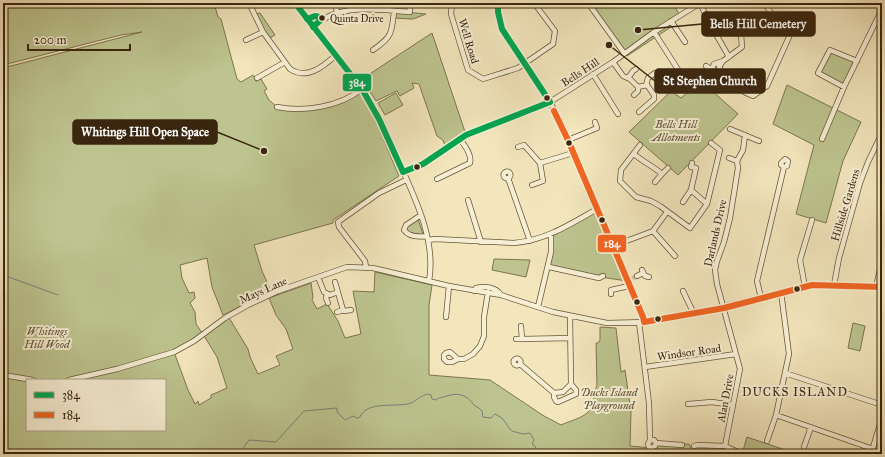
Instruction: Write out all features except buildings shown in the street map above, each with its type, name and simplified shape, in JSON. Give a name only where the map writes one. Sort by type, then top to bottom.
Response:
[{"type":"street","points":[[249,3],[263,32],[285,62],[296,72],[301,74],[309,73],[336,55]]},
{"type":"street","points":[[295,3],[362,89],[380,119],[421,215],[428,238],[431,270],[429,281]]},
{"type":"street","points":[[335,3],[337,12]]},
{"type":"street","points":[[313,27],[323,18],[337,12],[352,10],[410,12],[410,3]]},
{"type":"street","points":[[452,4],[456,5],[461,3]]},
{"type":"street","points":[[498,3],[498,12],[502,29],[550,102],[568,140],[613,246],[642,322],[649,403],[650,440],[654,440],[656,443],[682,445]]},
{"type":"street","name":"Well Road","points":[[452,4],[451,14],[470,72],[485,79],[514,70],[553,44],[555,31],[534,3]]},
{"type":"street","points":[[587,3],[591,6],[624,53]]},
{"type":"street","points":[[700,3],[729,57]]},
{"type":"street","name":"Bells Hill","points":[[403,172],[423,164],[460,139],[472,133],[550,102],[613,62],[654,32],[700,3]]},
{"type":"street","points":[[765,3],[775,20],[791,33]]},
{"type":"street","points":[[822,139],[844,87],[882,9]]},
{"type":"street","points":[[373,50],[385,42],[388,38],[392,27],[394,11]]},
{"type":"street","points":[[307,19],[317,16],[323,18]]},
{"type":"street","points":[[706,66],[724,76],[740,91],[753,96],[767,86],[798,17]]},
{"type":"street","points":[[671,21],[686,42]]},
{"type":"street","points":[[246,40],[263,32]]},
{"type":"street","points":[[654,32],[684,79]]},
{"type":"street","points":[[712,68],[714,64],[723,61],[742,47],[741,34]]},
{"type":"street","points":[[844,87],[818,73],[830,50],[857,61]]},
{"type":"street","points":[[723,61],[719,67],[724,76]]},
{"type":"street","points":[[257,78],[285,62]]},
{"type":"street","points":[[613,62],[623,76],[628,78],[638,87]]},
{"type":"street","points":[[628,78],[636,69]]},
{"type":"street","points":[[646,84],[648,78],[655,73]]},
{"type":"street","points":[[593,74],[618,114]]},
{"type":"street","points":[[638,87],[646,84]]},
{"type":"street","points":[[639,112],[654,97],[650,87],[646,84]]},
{"type":"street","points":[[634,95],[638,91],[638,87]]},
{"type":"street","points":[[277,107],[301,109],[336,103],[349,98],[362,89]]},
{"type":"street","points":[[568,140],[597,128],[595,122]]},
{"type":"street","points":[[730,129],[759,141]]},
{"type":"street","name":"Hillside Gardens","points":[[834,285],[839,258],[860,183],[882,133]]},
{"type":"street","name":"Darlands Drive","points":[[724,308],[717,284],[715,270],[730,218],[738,168],[737,161],[743,150],[745,135]]},
{"type":"street","points":[[437,179],[470,163],[471,160],[466,148],[460,139]]},
{"type":"street","points":[[640,145],[621,170],[620,181],[636,197],[651,201],[690,228],[707,204],[720,150],[711,143]]},
{"type":"street","points":[[518,146],[526,146],[540,163],[542,181],[532,185]]},
{"type":"street","points":[[540,163],[573,153]]},
{"type":"street","points":[[634,154],[644,163],[653,166],[662,174]]},
{"type":"street","points":[[729,158],[737,161]]},
{"type":"street","points":[[683,202],[691,190],[696,168],[691,166],[692,163]]},
{"type":"street","points":[[761,298],[757,280],[784,167]]},
{"type":"street","points":[[655,182],[668,168]]},
{"type":"street","points":[[508,178],[530,241]]},
{"type":"street","points":[[366,267],[365,262],[339,227],[338,222],[379,193],[406,180]]},
{"type":"street","points":[[691,190],[707,204]]},
{"type":"street","points":[[468,200],[481,242]]},
{"type":"street","points":[[421,215],[406,225],[404,230],[408,234],[435,239],[514,243],[530,241],[551,234],[596,209]]},
{"type":"street","points":[[613,246],[653,231],[667,212]]},
{"type":"street","points":[[805,286],[800,263],[812,220]]},
{"type":"street","points":[[653,231],[675,256]]},
{"type":"street","points":[[538,307],[549,267],[551,234]]},
{"type":"street","points":[[876,287],[882,261]]},
{"type":"street","name":"Mays Lane","points":[[73,379],[117,369],[174,352],[194,341],[225,318],[248,305],[273,293],[344,268],[366,267],[449,286],[488,292],[570,316],[607,323],[642,322],[694,314],[724,308],[805,286],[834,285],[882,287]]},
{"type":"street","points":[[549,267],[599,278],[603,276]]},
{"type":"street","points":[[638,276],[643,272],[645,276],[649,277]]},
{"type":"street","points":[[318,277],[322,288],[327,294],[326,298],[328,303]]},
{"type":"street","points":[[627,281],[632,278]]},
{"type":"street","points":[[335,282],[343,310]]},
{"type":"street","points":[[446,317],[449,286]]},
{"type":"street","points":[[611,294],[611,290],[629,286]]},
{"type":"street","name":"Mays Lane","points":[[474,291],[476,288],[485,287],[499,291],[501,295]]},
{"type":"street","points":[[684,291],[694,314]]},
{"type":"street","points":[[327,294],[338,292]]},
{"type":"street","points":[[458,359],[469,357],[482,344],[484,336],[484,316],[488,292]]},
{"type":"street","points":[[767,441],[776,415],[789,354],[781,292]]},
{"type":"street","name":"Alan Drive","points":[[724,308],[740,368],[725,446]]},
{"type":"street","points":[[337,312],[351,310]]},
{"type":"street","points":[[520,364],[554,393],[554,397],[558,402],[576,394],[574,387],[571,384],[570,316]]},
{"type":"street","points":[[522,326],[522,339]]},
{"type":"street","points":[[516,339],[570,338]]},
{"type":"street","name":"Windsor Road","points":[[646,367],[736,354]]},
{"type":"street","points":[[785,373],[882,405]]},
{"type":"street","points":[[3,375],[27,379]]},
{"type":"street","points":[[554,393],[563,392],[571,384]]},
{"type":"street","points":[[688,404],[712,402],[732,405]]},
{"type":"street","points":[[776,415],[872,449]]},
{"type":"street","points":[[871,454],[882,418]]},
{"type":"street","points":[[804,447],[810,427]]},
{"type":"street","points":[[694,446],[725,446],[740,453]]},
{"type":"green space","points":[[3,3],[214,3],[218,17],[221,19],[237,79],[241,82],[253,75],[256,81],[261,79],[267,89],[264,91],[269,100],[277,107],[291,109],[336,103],[360,90],[378,126],[399,176],[333,220],[333,223],[254,245],[262,271],[271,291],[223,315],[212,287],[207,258],[180,265],[182,278],[189,293],[194,292],[195,298],[190,303],[195,312],[196,324],[202,333],[228,316],[248,349],[258,374],[280,365],[276,356],[293,349],[286,329],[276,315],[269,298],[311,283],[312,300],[317,309],[327,304],[338,321],[345,338],[361,334],[353,291],[374,292],[375,272],[432,285],[429,305],[429,375],[490,380],[544,416],[561,425],[580,418],[591,409],[597,386],[596,343],[600,340],[600,327],[616,328],[621,372],[625,370],[631,412],[630,446],[652,448],[658,445],[689,444],[692,450],[697,449],[698,446],[725,447],[737,454],[3,454],[3,68],[142,32],[121,35],[3,65]],"holes":[[[203,334],[217,357],[227,388],[211,395],[211,398],[199,405],[198,401],[195,404],[188,390],[174,352]]]},
{"type":"green space","points":[[590,3],[676,3],[674,5],[679,14],[671,27],[627,56]]},
{"type":"green space","points":[[394,11],[426,14],[413,19],[393,18]]},
{"type":"green space","points":[[260,13],[275,35],[268,39],[254,14]]},
{"type":"green space","points":[[432,33],[465,132],[445,146],[443,140],[437,136],[419,84],[412,83],[414,88],[400,96],[397,91],[376,101],[362,79]]},
{"type":"green space","points":[[830,52],[854,61],[843,85],[820,74]]},
{"type":"green space","name":"Bells Hill Allotments","points":[[701,81],[738,114],[678,175],[629,132],[671,91],[681,98]]},
{"type":"green space","points":[[787,85],[861,122],[843,161],[826,223],[796,214],[814,145],[773,124]]},
{"type":"green space","points":[[396,93],[403,105],[385,115],[378,103]]},
{"type":"green space","points":[[597,209],[627,281],[568,272],[549,267],[551,234]]},
{"type":"green space","points":[[418,219],[423,234],[422,235],[406,231],[406,227]]},
{"type":"green space","points":[[494,259],[530,260],[526,277],[492,270]]},
{"type":"green space","points":[[853,323],[865,326],[860,351],[848,348]]},
{"type":"green space","points":[[747,437],[797,454],[742,454]]},
{"type":"waterway","points":[[3,275],[58,295]]},
{"type":"waterway","points":[[239,454],[249,440],[276,442],[304,411],[337,408],[337,412],[345,420],[353,416],[357,418],[360,417],[369,408],[411,403],[428,394],[431,395],[432,399],[436,400],[455,394],[462,395],[481,410],[483,417],[491,418],[495,414],[502,418],[512,431],[523,434],[530,433],[534,440],[532,444],[535,446],[538,454]]},
{"type":"tunnel","points":[[632,278],[637,276]]},
{"type":"transit line","name":"384","points":[[295,3],[362,89],[379,119],[403,172]]},
{"type":"transit line","name":"384","points":[[498,3],[498,12],[502,29],[550,102]]},
{"type":"transit line","name":"384","points":[[307,19],[315,16],[323,18],[313,27]]},
{"type":"transit line","name":"384","points":[[403,172],[423,164],[466,135],[550,102]]},
{"type":"transit line","name":"184","points":[[554,111],[568,140],[644,322]]},
{"type":"transit line","name":"184","points":[[644,322],[724,308],[812,285],[882,287]]},
{"type":"place","name":"Quinta Drive","points":[[322,18]]},
{"type":"place","name":"Bells Hill Cemetery","points":[[638,30]]},
{"type":"place","name":"St Stephen Church","points":[[609,45]]},
{"type":"place","name":"Whitings Hill Open Space","points":[[264,151]]},
{"type":"district","name":"DUCKS ISLAND","points":[[795,392]]},
{"type":"park label","name":"Whitings Hill Wood","points":[[47,337]]},
{"type":"park label","name":"Ducks Island Playground","points":[[609,398]]}]
